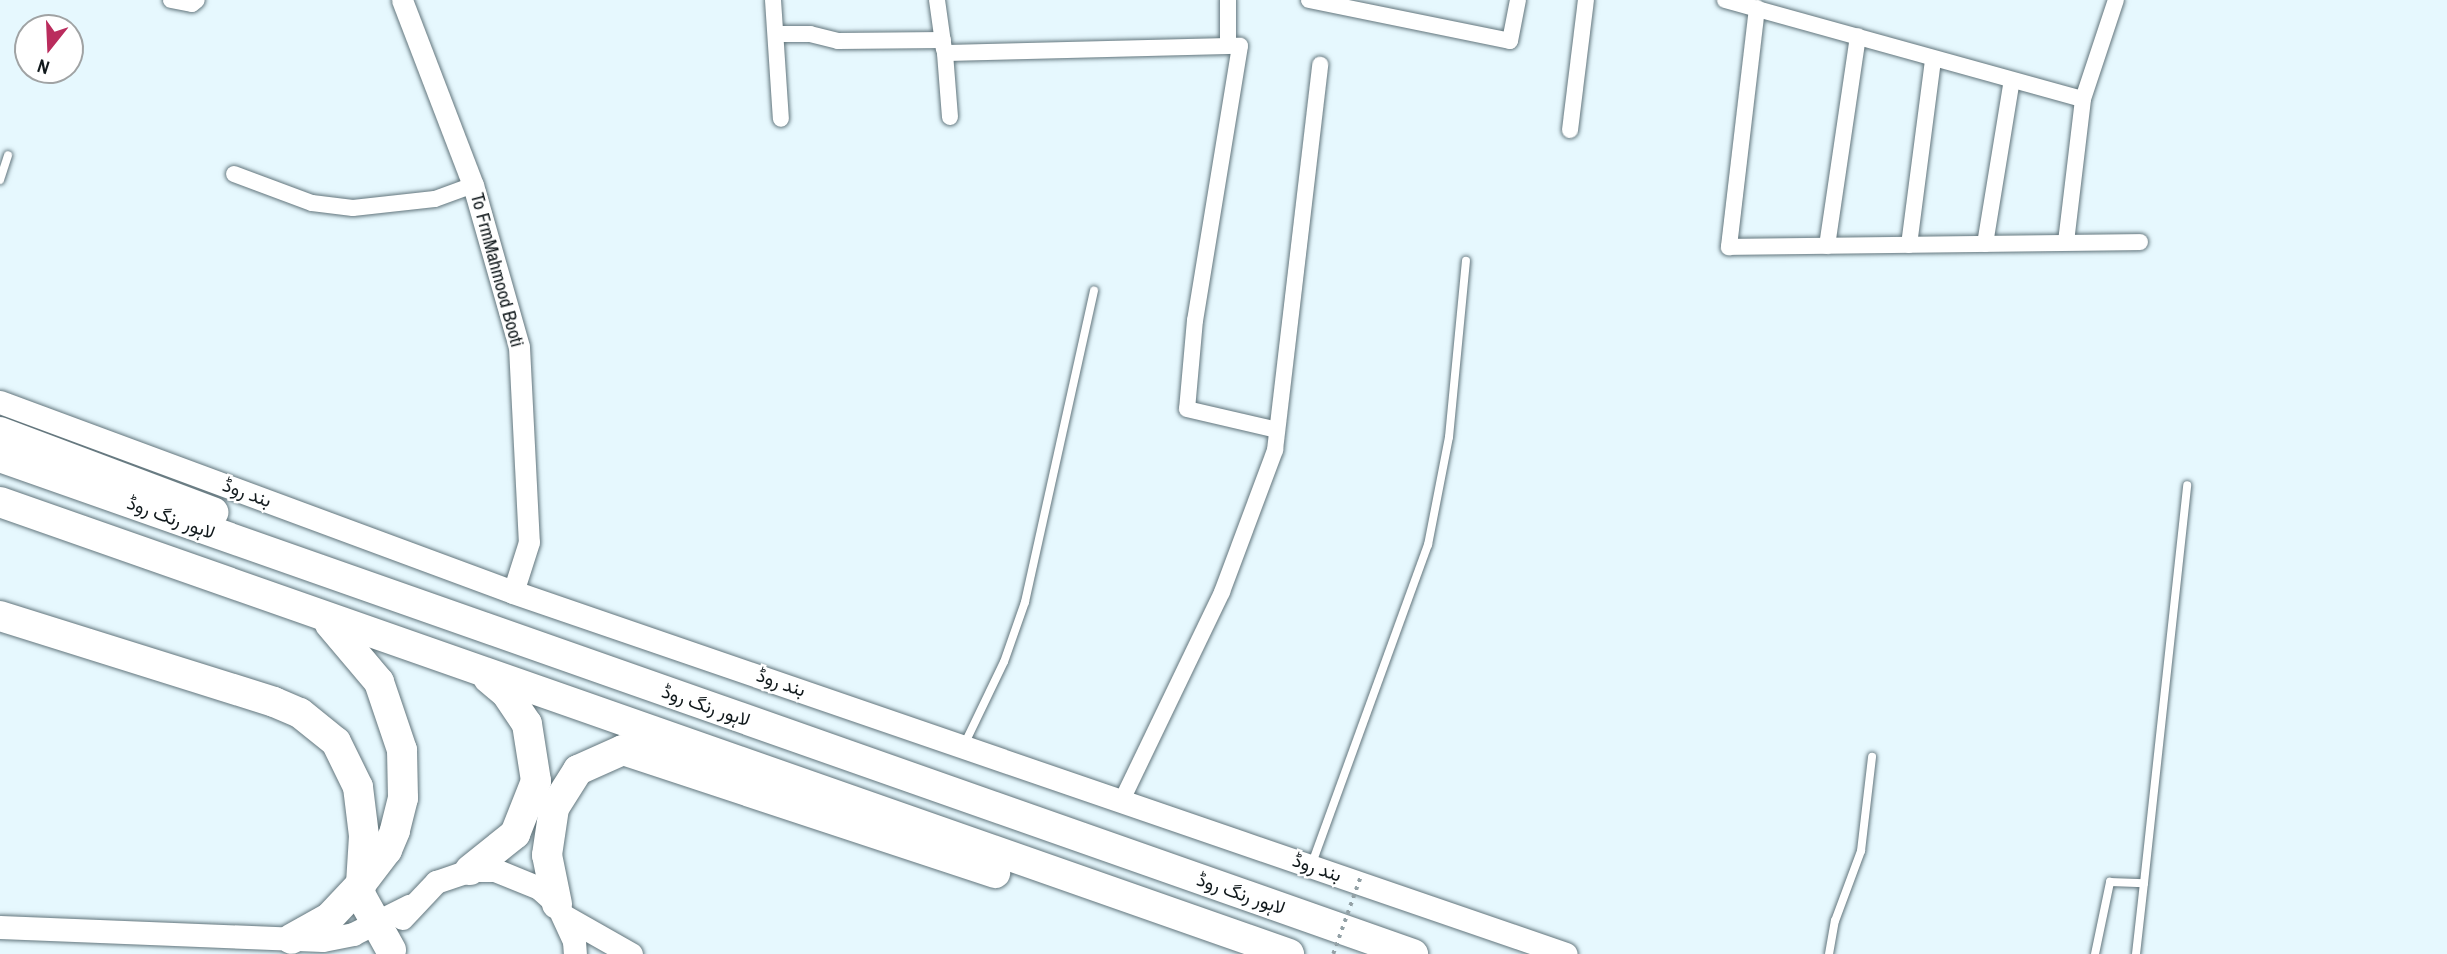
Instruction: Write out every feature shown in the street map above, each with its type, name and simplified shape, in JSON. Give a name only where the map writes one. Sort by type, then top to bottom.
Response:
[{"type":"highway","points":[[0,432],[231,519],[327,573]]},
{"type":"highway","name":"لاہور رنگ روڈ","points":[[0,457],[1413,954]]},
{"type":"highway","points":[[0,502],[324,619],[1289,954]]},
{"type":"highway","points":[[0,616],[274,702],[322,728],[347,759],[358,787],[364,836],[360,900],[391,952]]},
{"type":"highway","points":[[291,939],[329,918],[361,884],[387,850],[403,798],[402,750],[379,682],[324,619]]},
{"type":"highway","points":[[471,870],[515,834],[536,781],[527,724],[506,693],[475,670]]},
{"type":"highway","points":[[561,910],[547,855],[554,808],[578,770],[624,750],[1064,896],[1203,924]]},
{"type":"main road","name":"بند روڈ","points":[[0,402],[513,592],[1566,954]]},
{"type":"main road","points":[[0,927],[291,939],[338,938],[375,924],[409,906],[436,882],[471,870],[518,876],[561,910],[631,954]]},
{"type":"main road","points":[[391,952],[409,906]]},
{"type":"main road","points":[[561,910],[575,954]]},
{"type":"street","points":[[171,0],[192,4],[197,0]]},
{"type":"street","name":"To FrmMahmood Booti","points":[[401,0],[473,185],[519,347],[529,542],[513,592]]},
{"type":"street","points":[[773,0],[781,119]]},
{"type":"street","points":[[937,0],[950,117]]},
{"type":"street","points":[[1228,0],[1228,45]]},
{"type":"street","points":[[1309,0],[1359,5],[1510,41],[1518,0]]},
{"type":"street","points":[[1570,130],[1586,0]]},
{"type":"street","points":[[1725,0],[2082,99]]},
{"type":"street","points":[[2066,242],[2082,99],[2116,0]]},
{"type":"street","points":[[1757,8],[1729,247],[2140,242]]},
{"type":"street","points":[[776,34],[810,34],[838,41],[944,46],[1240,46],[1195,320],[1187,409],[1277,430]]},
{"type":"street","points":[[1827,246],[1858,36]]},
{"type":"street","points":[[1909,245],[1933,59]]},
{"type":"street","points":[[1122,800],[1222,592],[1262,490],[1277,430],[1320,65]]},
{"type":"street","points":[[1985,244],[2012,80]]},
{"type":"street","points":[[234,174],[272,191],[353,208],[407,204],[473,185]]},
{"type":"lane","points":[[0,180],[8,155]]},
{"type":"lane","points":[[1311,866],[1428,545],[1449,437],[1466,261]]},
{"type":"lane","points":[[964,745],[1004,662],[1025,602],[1094,291]]},
{"type":"lane","points":[[2136,954],[2187,485]]},
{"type":"lane","points":[[1829,954],[1835,921],[1861,851],[1872,757]]},
{"type":"lane","points":[[2095,954],[2110,882],[2144,883]]},
{"type":"path","points":[[1333,954],[1360,877]]}]
